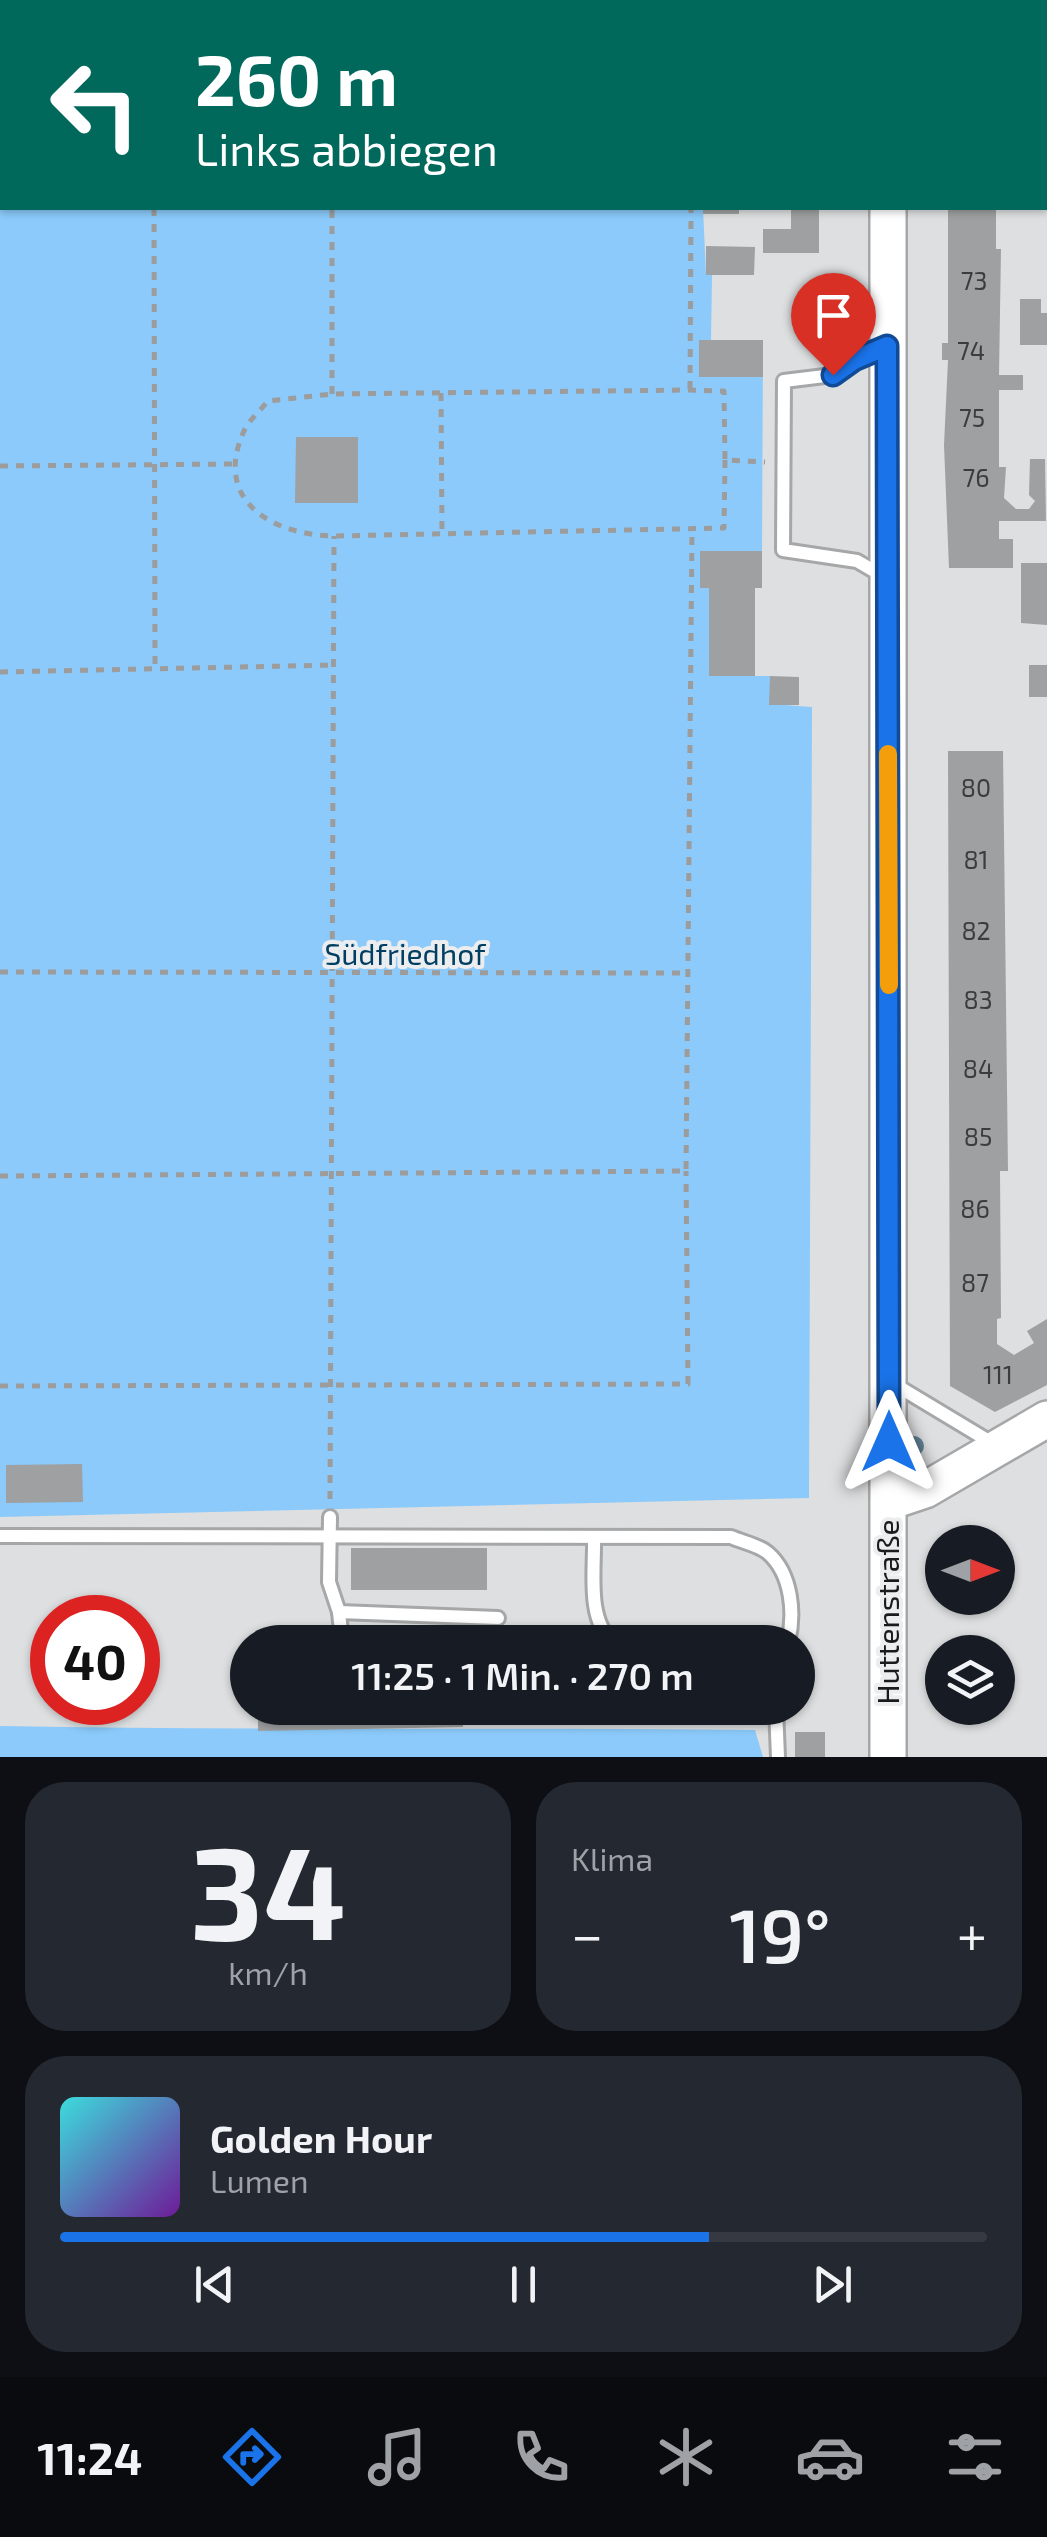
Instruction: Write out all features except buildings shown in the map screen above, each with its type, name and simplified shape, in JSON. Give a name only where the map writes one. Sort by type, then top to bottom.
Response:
[{"type":"street","name":"Huttenstraße","points":[[888,210],[888,1757]]},
{"type":"street","points":[[889,1502],[925,1490],[1047,1419]]},
{"type":"lane","points":[[887,346],[854,360],[833,375],[784,381],[783,550],[857,561],[888,579]]},
{"type":"lane","points":[[889,1380],[999,1447]]},
{"type":"lane","points":[[330,1517],[329,1582],[340,1625]]},
{"type":"lane","points":[[0,1536],[731,1538],[767,1552],[786,1580],[789,1625]]},
{"type":"lane","points":[[594,1537],[595,1607],[601,1625]]},
{"type":"lane","points":[[339,1612],[498,1618]]},
{"type":"lane","points":[[777,1725],[778,1757]]},
{"type":"path","points":[[154,210],[154,668]]},
{"type":"path","points":[[332,210],[332,394]]},
{"type":"path","points":[[690,390],[691,210]]},
{"type":"path","points":[[724,391],[724,528],[310,536],[278,527],[242,499],[235,464],[245,430],[268,400],[332,394],[441,393],[724,391]]},
{"type":"path","points":[[441,393],[442,532]]},
{"type":"path","points":[[725,460],[783,462]]},
{"type":"path","points":[[0,466],[235,464]]},
{"type":"path","points":[[0,1386],[688,1384],[692,528]]},
{"type":"path","points":[[330,1517],[334,536]]},
{"type":"path","points":[[0,672],[334,665]]},
{"type":"path","points":[[0,972],[688,973]]},
{"type":"path","points":[[0,1176],[686,1171]]},
{"type":"green space","name":"Südfriedhof","points":[[0,210],[703,210],[706,274],[712,275],[711,340],[763,340],[762,551],[700,552],[700,588],[709,588],[709,676],[770,676],[770,704],[812,707],[809,1498],[0,1517]]},
{"type":"green space","points":[[0,1726],[755,1730],[763,1757],[0,1757]]},
{"type":"slow traffic","points":[[888,754],[889,985]]},
{"type":"route","points":[[833,375],[854,360],[887,346],[889,1442]]}]
